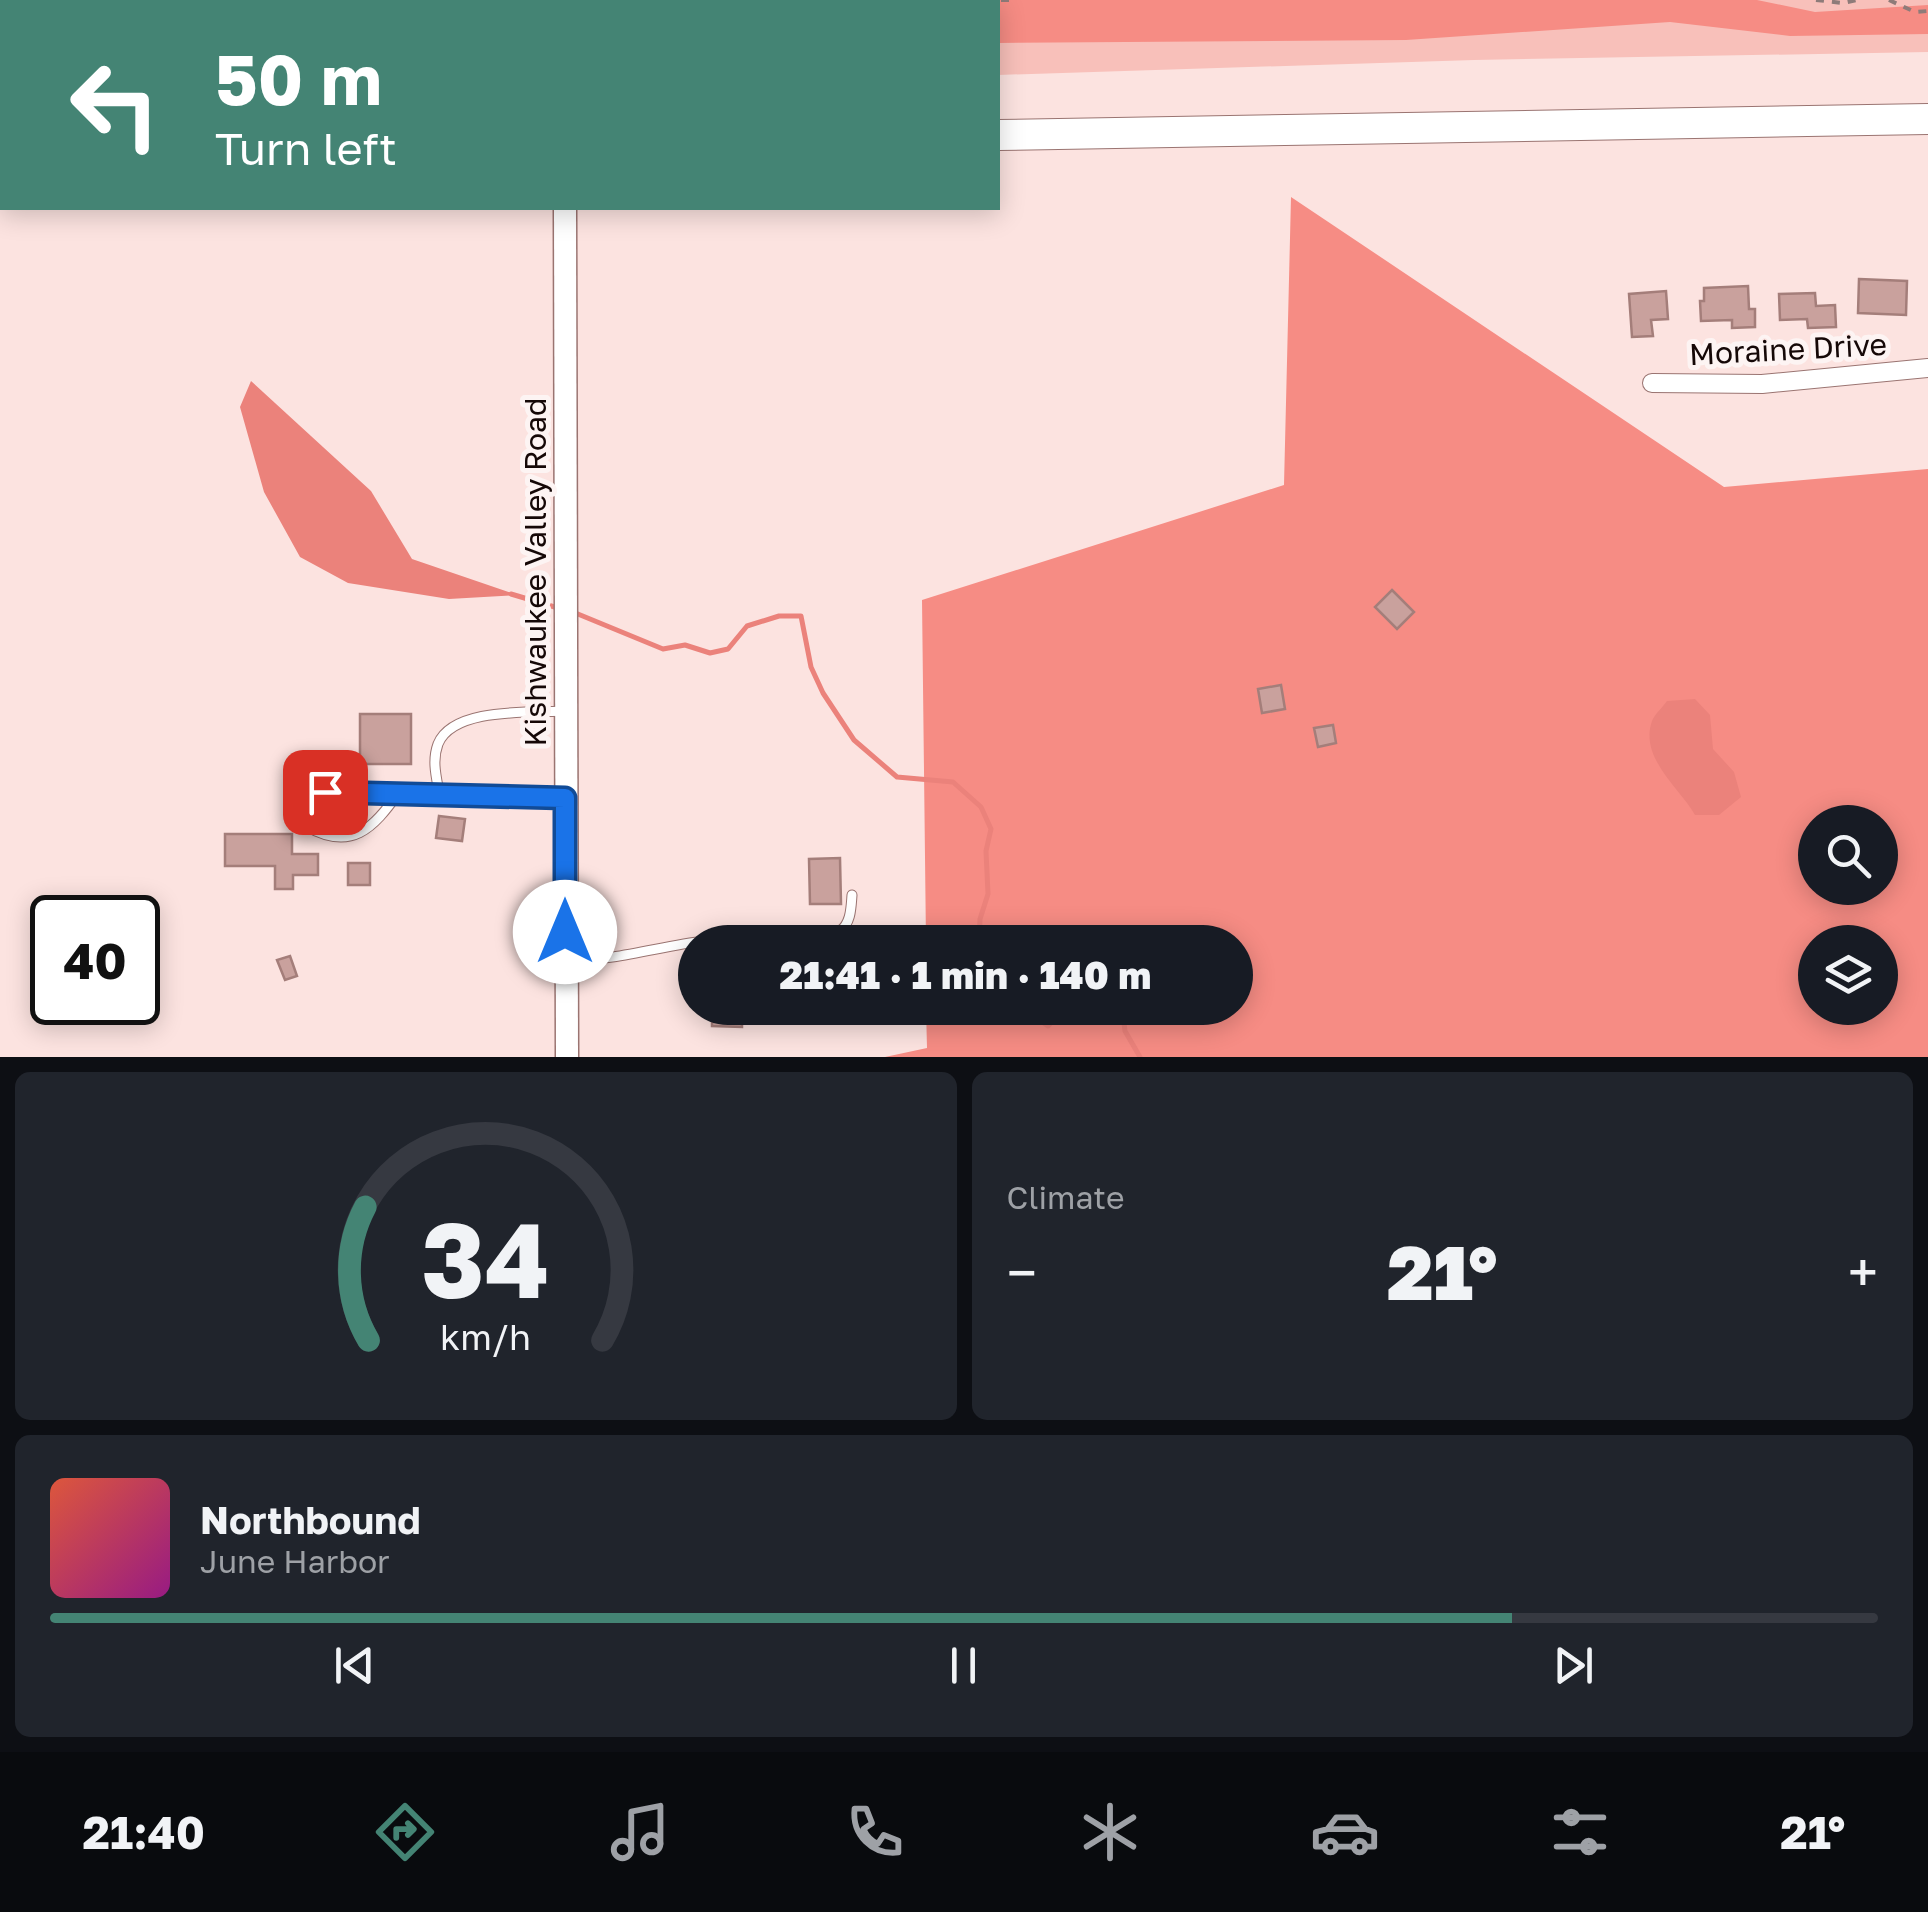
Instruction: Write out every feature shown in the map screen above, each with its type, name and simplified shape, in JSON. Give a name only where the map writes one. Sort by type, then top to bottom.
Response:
[{"type":"main road","points":[[1000,135],[1928,119]]},
{"type":"street","name":"Kishwaukee Valley Road","points":[[564,210],[567,1057]]},
{"type":"street","name":"Moraine Drive","points":[[1652,383],[1762,384],[1928,368]]},
{"type":"lane","points":[[439,792],[434,758],[440,740],[462,720],[565,711]]},
{"type":"lane","points":[[399,792],[380,819],[361,834],[322,836],[306,826],[302,810],[307,800],[325,792],[399,792],[439,792],[565,798]]},
{"type":"lane","points":[[566,960],[617,958],[729,938],[796,941],[828,937],[843,930],[851,915],[852,896]]},
{"type":"path","points":[[1001,0],[1016,0]]},
{"type":"path","points":[[1816,0],[1857,0]]},
{"type":"path","points":[[1889,0],[1915,12],[1928,11]]},
{"type":"shaded area","points":[[1000,0],[1928,0],[1928,52],[1474,60],[1000,75]]},
{"type":"shaded area","points":[[1000,0],[1757,0],[1815,12],[1928,5],[1928,34],[1790,36],[1670,22],[1406,40],[1000,43]]},
{"type":"shaded area","points":[[1291,197],[1724,487],[1928,469],[1928,1057],[885,1057],[927,1048],[926,1025],[1253,1025],[1253,925],[926,925],[922,600],[1284,485]]},
{"type":"shaded area","points":[[251,381],[371,491],[412,559],[517,595],[449,599],[348,583],[300,557],[264,492],[240,407]]},
{"type":"shaded area","points":[[1695,699],[1710,715],[1713,749],[1734,772],[1741,797],[1719,815],[1695,815],[1663,772],[1651,748],[1652,721],[1667,701]]},
{"type":"building","points":[[1859,279],[1907,281],[1906,315],[1858,313]]},
{"type":"building","points":[[1748,286],[1749,309],[1755,309],[1755,327],[1732,328],[1732,320],[1701,321],[1704,288]]},
{"type":"building","points":[[1666,291],[1668,319],[1651,320],[1653,336],[1632,337],[1629,294]]},
{"type":"building","points":[[1815,293],[1816,306],[1835,305],[1836,327],[1808,328],[1807,319],[1780,320],[1779,294]]},
{"type":"building","points":[[1392,590],[1414,612],[1397,629],[1375,607]]},
{"type":"building","points":[[1281,685],[1285,709],[1262,713],[1258,689]]},
{"type":"building","points":[[360,714],[411,714],[411,764],[360,764]]},
{"type":"building","points":[[1333,725],[1336,743],[1318,747],[1314,728]]},
{"type":"building","points":[[357,800],[357,818],[337,818],[336,801]]},
{"type":"building","points":[[439,816],[465,819],[462,841],[436,838]]},
{"type":"building","points":[[225,834],[292,834],[292,854],[318,854],[318,875],[293,875],[293,889],[275,889],[275,866],[225,866]]},
{"type":"building","points":[[840,858],[841,904],[810,904],[809,859]]},
{"type":"building","points":[[348,863],[370,863],[370,885],[348,885]]},
{"type":"building","points":[[290,956],[297,976],[285,980],[277,960]]},
{"type":"waterway","points":[[511,594],[558,608]]},
{"type":"waterway","points":[[573,612],[663,649],[685,645],[710,653],[728,649],[747,626],[779,616],[801,616],[811,667],[854,740],[897,777],[953,782],[981,807],[991,829],[986,851],[988,894],[980,925]]},
{"type":"waterway","points":[[1124,1025],[1140,1057]]},
{"type":"route","points":[[325,792],[565,798],[565,932]]}]
